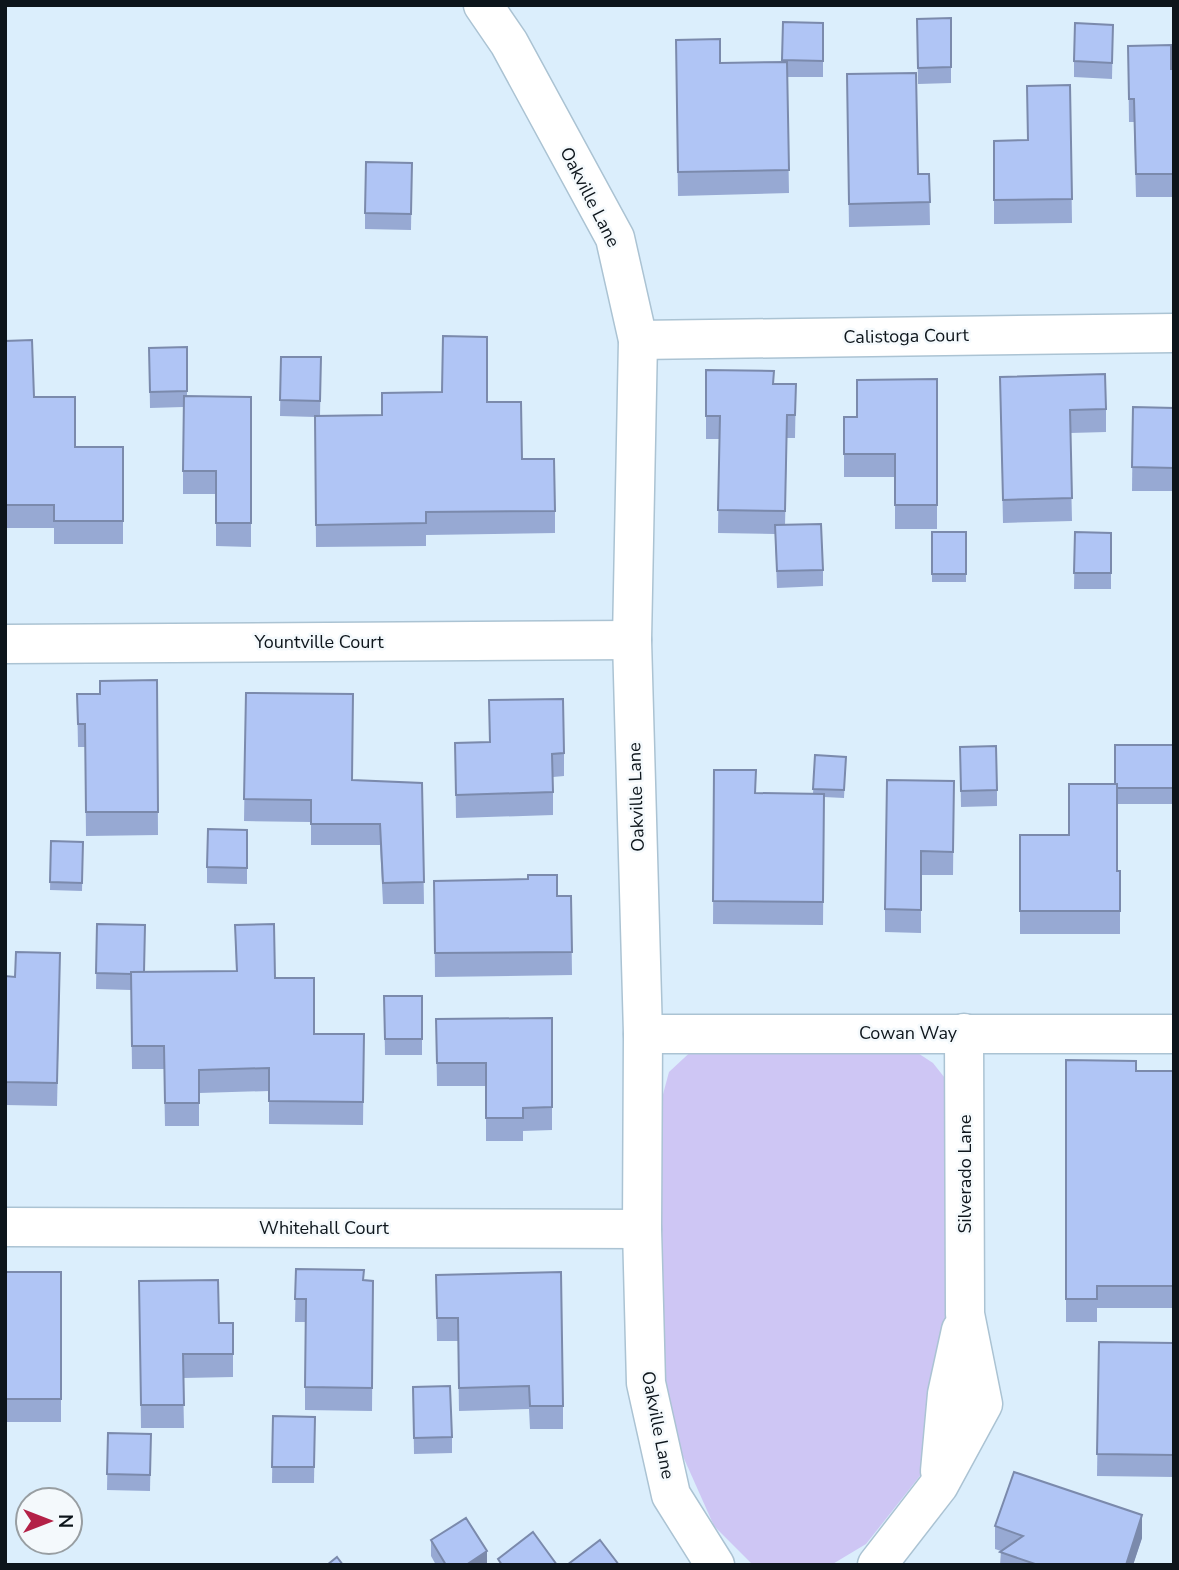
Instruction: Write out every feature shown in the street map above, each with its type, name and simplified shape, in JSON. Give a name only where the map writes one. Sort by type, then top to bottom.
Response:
[{"type":"street","name":"Oakville Lane","points":[[483,5],[509,43],[615,238],[638,340],[632,640],[643,1034],[642,1229],[646,1383],[671,1495],[715,1565]]},
{"type":"street","name":"Oakville Lane","points":[[509,5],[509,43]]},
{"type":"street","name":"Calistoga Court","points":[[638,340],[1174,332]]},
{"type":"street","name":"Yountville Court","points":[[5,644],[632,640]]},
{"type":"street","name":"Silverado Lane","points":[[877,1565],[939,1485],[983,1404],[965,1314],[964,1033]]},
{"type":"street","name":"Cowan Way","points":[[643,1034],[1174,1034]]},
{"type":"street","name":"Whitehall Court","points":[[5,1227],[642,1229]]},
{"type":"shaded area","points":[[901,1042],[933,1063],[952,1087],[950,1316],[927,1467],[866,1544],[831,1565],[753,1565],[714,1526],[674,1436],[660,1354],[662,1098],[669,1072],[698,1045]]},
{"type":"building","points":[[951,18],[951,67],[918,68],[917,19]]},
{"type":"building","points":[[783,22],[823,23],[823,61],[782,60]]},
{"type":"building","points":[[1075,23],[1113,25],[1112,63],[1074,61]]},
{"type":"building","points":[[720,39],[720,63],[787,62],[789,170],[678,172],[676,40]]},
{"type":"building","points":[[1171,45],[1171,69],[1174,69],[1174,174],[1136,174],[1134,99],[1129,99],[1128,46]]},
{"type":"building","points":[[916,73],[918,174],[929,174],[930,202],[849,204],[847,74]]},
{"type":"building","points":[[1070,85],[1072,199],[994,200],[994,141],[1028,140],[1027,86]]},
{"type":"building","points":[[366,162],[412,163],[411,214],[365,213]]},
{"type":"building","points":[[443,336],[487,337],[487,402],[521,402],[522,459],[554,459],[555,511],[426,512],[426,523],[316,525],[315,416],[382,415],[382,393],[442,392]]},
{"type":"building","points":[[32,340],[34,397],[75,397],[75,447],[123,447],[123,521],[54,521],[54,505],[5,505],[5,341]]},
{"type":"building","points":[[187,347],[187,391],[150,392],[149,348]]},
{"type":"building","points":[[281,357],[321,357],[320,401],[280,400]]},
{"type":"building","points":[[706,370],[774,371],[773,384],[796,384],[795,415],[787,415],[785,511],[718,510],[720,416],[706,416]]},
{"type":"building","points":[[1105,374],[1106,409],[1070,410],[1072,498],[1003,500],[1000,377]]},
{"type":"building","points":[[937,379],[937,505],[895,505],[895,454],[844,454],[844,417],[857,417],[857,380]]},
{"type":"building","points":[[184,396],[251,397],[251,523],[216,523],[216,471],[183,471]]},
{"type":"building","points":[[1133,407],[1174,408],[1174,468],[1132,467]]},
{"type":"building","points":[[821,524],[823,570],[777,571],[775,525]]},
{"type":"building","points":[[932,532],[966,532],[966,574],[932,574]]},
{"type":"building","points":[[1075,532],[1111,533],[1111,573],[1074,573]]},
{"type":"building","points":[[157,680],[158,812],[86,812],[85,724],[78,724],[77,694],[100,694],[100,681]]},
{"type":"building","points":[[246,693],[353,694],[352,780],[422,783],[424,882],[383,883],[380,824],[311,824],[311,800],[244,799]]},
{"type":"building","points":[[563,699],[564,753],[552,754],[553,792],[456,795],[455,743],[490,742],[489,700]]},
{"type":"building","points":[[1115,745],[1174,745],[1174,788],[1117,788]]},
{"type":"building","points":[[996,746],[997,790],[961,791],[960,747]]},
{"type":"building","points":[[815,755],[846,757],[844,790],[813,789]]},
{"type":"building","points":[[714,770],[756,770],[755,793],[824,794],[823,902],[713,901]]},
{"type":"building","points":[[887,780],[954,781],[953,852],[921,851],[921,910],[885,909]]},
{"type":"building","points":[[1069,784],[1117,784],[1120,911],[1020,911],[1020,835],[1069,835]]},
{"type":"building","points":[[208,829],[247,830],[247,868],[207,867]]},
{"type":"building","points":[[51,841],[83,842],[82,883],[50,882]]},
{"type":"building","points":[[528,875],[557,875],[557,896],[571,896],[572,952],[435,953],[434,881],[528,879]]},
{"type":"building","points":[[97,924],[145,925],[144,972],[96,973]]},
{"type":"building","points":[[274,924],[275,978],[314,978],[314,1034],[364,1034],[363,1102],[269,1101],[269,1068],[199,1070],[199,1103],[165,1103],[164,1046],[132,1046],[131,972],[237,971],[235,925]]},
{"type":"building","points":[[16,952],[60,953],[57,1083],[5,1082],[5,976],[15,977]]},
{"type":"building","points":[[384,996],[422,996],[422,1039],[385,1039]]},
{"type":"building","points":[[552,1018],[552,1107],[523,1108],[523,1118],[486,1118],[486,1063],[437,1063],[436,1019]]},
{"type":"building","points":[[1066,1060],[1136,1061],[1136,1071],[1174,1071],[1174,1286],[1097,1286],[1097,1299],[1066,1299]]},
{"type":"building","points":[[296,1269],[364,1270],[363,1280],[373,1281],[372,1388],[305,1387],[306,1299],[295,1299]]},
{"type":"building","points":[[5,1272],[61,1272],[61,1399],[5,1399]]},
{"type":"building","points":[[561,1272],[563,1406],[530,1406],[529,1386],[459,1388],[458,1318],[437,1318],[436,1275]]},
{"type":"building","points":[[218,1280],[219,1323],[233,1323],[233,1354],[183,1354],[184,1405],[141,1405],[139,1281]]},
{"type":"building","points":[[1099,1342],[1174,1343],[1174,1455],[1097,1454]]},
{"type":"building","points":[[450,1386],[452,1437],[414,1438],[413,1387]]},
{"type":"building","points":[[273,1416],[315,1417],[314,1467],[272,1467]]},
{"type":"building","points":[[108,1433],[151,1434],[150,1475],[107,1474]]},
{"type":"building","points":[[1014,1472],[1142,1515],[1126,1565],[1038,1565],[1000,1552],[1023,1536],[995,1526]]},
{"type":"building","points":[[466,1518],[487,1551],[466,1565],[446,1565],[431,1540]]},
{"type":"building","points":[[533,1532],[557,1565],[502,1565],[498,1559]]},
{"type":"building","points":[[600,1540],[619,1565],[567,1565]]},
{"type":"building","points":[[337,1557],[343,1565],[327,1565]]}]
